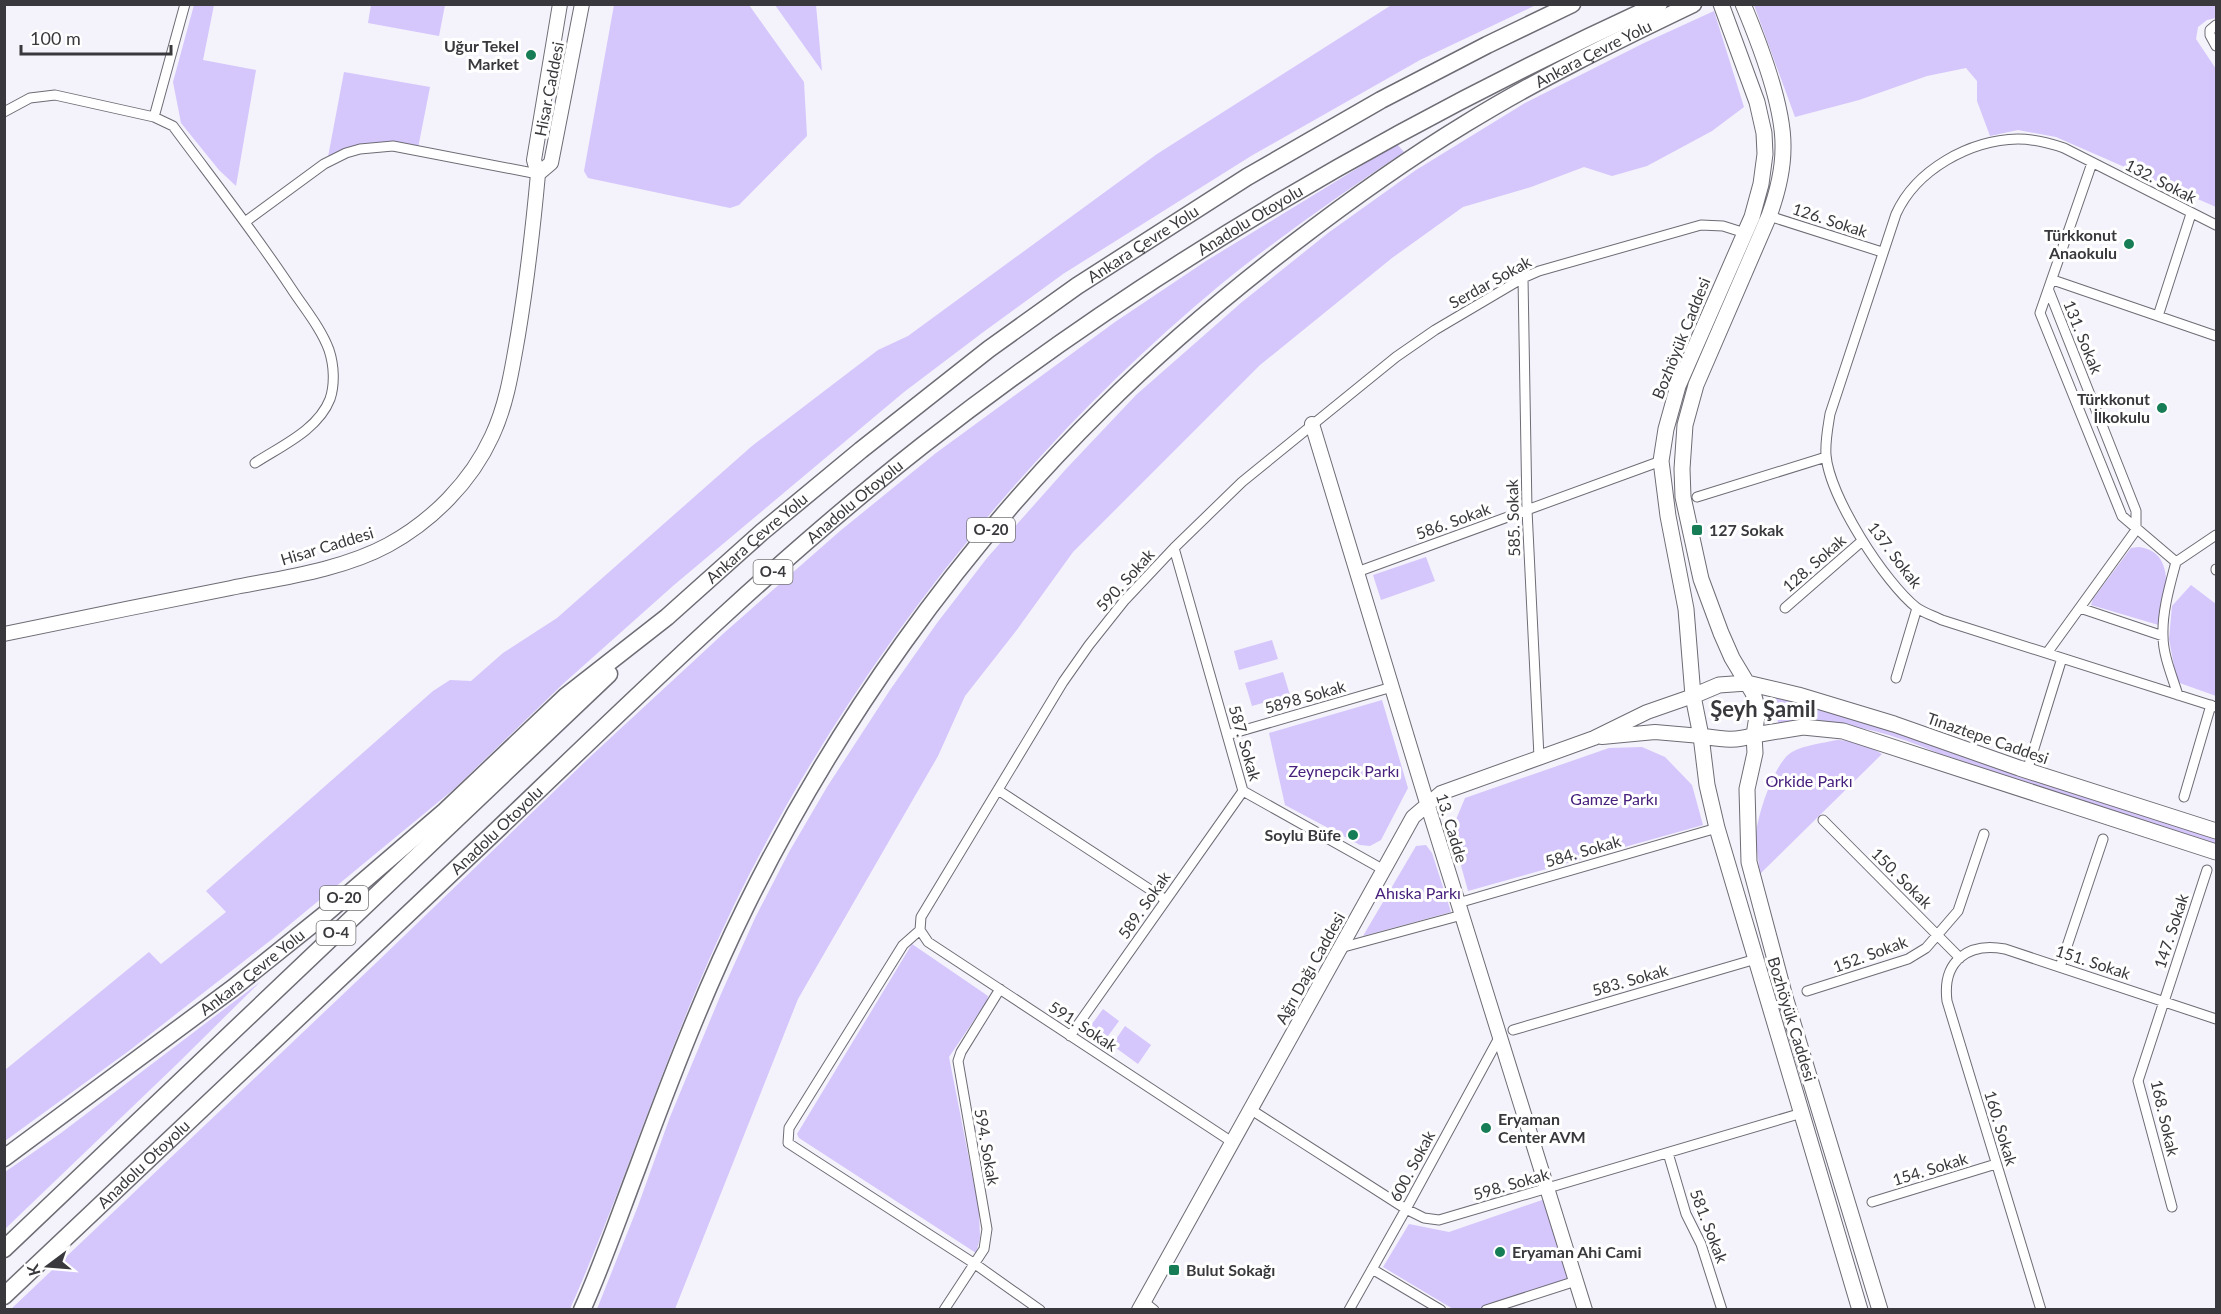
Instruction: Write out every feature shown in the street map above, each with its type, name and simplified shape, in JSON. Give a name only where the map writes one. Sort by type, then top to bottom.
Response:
[{"type":"highway","name":"Ankara Çevre Yolu","points":[[4,1158],[233,988],[324,915],[445,811],[566,696],[667,617],[762,532],[861,450],[989,349],[1077,286],[1181,218],[1313,138],[1487,45],[1572,4]]},
{"type":"highway","name":"Anadolu Otoyolu","points":[[4,1296],[739,601],[925,444],[1097,317],[1271,205],[1398,133],[1504,77],[1659,4]]},
{"type":"highway","name":"Ankara Çevre Yolu","points":[[582,1310],[703,1001],[745,908],[792,819],[877,681],[989,532],[1100,410],[1168,346],[1226,296],[1317,225],[1425,150],[1510,97],[1693,4]]},
{"type":"highway","name":"Anadolu Otoyolu","points":[[4,1249],[667,617]]},
{"type":"main road","name":"Bozhöyük Caddesi","points":[[1745,8],[1776,101],[1783,135],[1784,149],[1780,180],[1769,216],[1696,385],[1685,425],[1682,447],[1683,497],[1701,579],[1721,633],[1747,683]]},
{"type":"main road","name":"Bozhöyük Caddesi","points":[[1693,696],[1686,609],[1668,516],[1661,461],[1666,429],[1678,386],[1752,217],[1761,183],[1765,154],[1764,133],[1757,102],[1724,11]]},
{"type":"main road","points":[[1754,735],[1758,710],[1747,683],[1719,685],[1693,696],[1701,735],[1729,741],[1803,727],[1843,731],[2217,852]]},
{"type":"main road","name":"Tınaztepe Caddesi","points":[[1747,683],[1798,695],[1894,724],[2027,771],[2217,831]]},
{"type":"main road","name":"Bozhöyük Caddesi","points":[[1701,735],[1707,785],[1717,828],[1860,1310]]},
{"type":"main road","name":"Bozhöyük Caddesi","points":[[1754,735],[1755,753],[1747,789],[1749,862],[1785,997],[1880,1310]]},
{"type":"street","points":[[154,117],[185,4]]},
{"type":"street","name":"Hisar Caddesi","points":[[4,634],[327,567],[362,557],[387,546],[430,516],[457,490],[492,436],[501,413],[512,371],[529,269],[538,174],[534,160],[560,4]]},
{"type":"street","name":"Hisar Caddesi","points":[[538,174],[551,163],[582,4]]},
{"type":"street","points":[[2215,25],[2210,35],[2217,46]]},
{"type":"street","points":[[547,73],[568,76]]},
{"type":"street","points":[[4,112],[30,98],[55,95],[154,117],[173,126],[245,222],[320,332],[333,364],[332,390],[323,412],[306,430],[255,463]]},
{"type":"street","name":"132. Sokak","points":[[1882,252],[1901,202],[1916,182],[1936,166],[1995,142],[2026,140],[2057,146],[2217,225]]},
{"type":"street","points":[[245,222],[324,164],[360,149],[393,146],[538,174]]},
{"type":"street","name":"131. Sokak","points":[[2092,163],[2040,313],[2122,516],[2136,530]]},
{"type":"street","points":[[2158,316],[2191,214]]},
{"type":"street","name":"126. Sokak","points":[[1769,216],[1882,252]]},
{"type":"street","name":"Serdar Sokak","points":[[1312,424],[1396,357],[1435,330],[1523,278],[1539,271],[1701,225],[1713,224],[1745,233]]},
{"type":"street","name":"137. Sokak","points":[[1882,252],[1830,414],[1827,434],[1826,457],[1841,501],[1863,541],[1891,579],[1917,608],[1942,620],[2214,706]]},
{"type":"street","name":"585. Sokak","points":[[1523,278],[1527,510],[1539,757]]},
{"type":"street","points":[[2053,280],[2217,336]]},
{"type":"street","name":"131. Sokak","points":[[2049,291],[2136,510],[2136,530]]},
{"type":"street","name":"590. Sokak","points":[[920,930],[921,917],[1063,681],[1089,645],[1124,601],[1174,548],[1242,482],[1312,424]]},
{"type":"street","name":"13. Cadde","points":[[1312,424],[1460,909],[1506,1033],[1547,1189],[1585,1310]]},
{"type":"street","points":[[1697,497],[1826,457]]},
{"type":"street","name":"586. Sokak","points":[[1357,572],[1661,461]]},
{"type":"street","points":[[2047,653],[2136,530],[2176,562]]},
{"type":"street","points":[[2178,694],[2169,668],[2163,636],[2168,596],[2176,562],[2217,535]]},
{"type":"street","name":"128. Sokak","points":[[1785,608],[1863,541]]},
{"type":"street","name":"587. Sokak","points":[[1174,548],[1243,791],[1384,870]]},
{"type":"street","points":[[1896,678],[1917,608]]},
{"type":"street","points":[[2080,608],[2163,636]]},
{"type":"street","points":[[2027,771],[2062,658]]},
{"type":"street","name":"5898 Sokak","points":[[1227,735],[1392,687]]},
{"type":"street","name":"Ağrı Dağı Caddesi","points":[[1146,1307],[1232,1142],[1413,817],[1441,793],[1594,738],[1647,712],[1693,696]]},
{"type":"street","points":[[2184,798],[2214,706]]},
{"type":"street","name":"Ağrı Dağı Caddesi","points":[[1594,738],[1654,732],[1701,735]]},
{"type":"street","points":[[998,790],[1166,900]]},
{"type":"street","name":"589. Sokak","points":[[1070,1036],[1243,791]]},
{"type":"street","name":"150. Sokak","points":[[1823,820],[1960,958]]},
{"type":"street","name":"584. Sokak","points":[[1340,948],[1717,828]]},
{"type":"street","name":"152. Sokak","points":[[1807,991],[1908,959],[1926,948],[1958,911],[1984,834]]},
{"type":"street","points":[[2060,967],[2103,839]]},
{"type":"street","name":"147. Sokak","points":[[2164,1001],[2207,870]]},
{"type":"street","points":[[920,930],[903,945],[826,1067],[789,1128],[788,1143],[975,1264],[1040,1310]]},
{"type":"street","name":"591. Sokak","points":[[920,930],[928,942],[1232,1142]]},
{"type":"street","name":"151. Sokak","points":[[1960,958],[1973,949],[1989,946],[2005,949],[2217,1019]]},
{"type":"street","name":"160. Sokak","points":[[1960,958],[1949,975],[1947,1001],[2041,1310]]},
{"type":"street","name":"583. Sokak","points":[[1506,1033],[1756,959]]},
{"type":"street","name":"594. Sokak","points":[[944,1310],[984,1249],[987,1228],[958,1061],[961,1052],[1000,989]]},
{"type":"street","name":"168. Sokak","points":[[2164,1001],[2138,1081],[2172,1207]]},
{"type":"street","name":"600. Sokak","points":[[1349,1310],[1506,1033]]},
{"type":"street","name":"598. Sokak","points":[[1250,1109],[1406,1209],[1424,1218],[1444,1219],[1802,1113]]},
{"type":"street","name":"581. Sokak","points":[[1668,1153],[1686,1214],[1701,1244],[1722,1310]]},
{"type":"street","name":"154. Sokak","points":[[1872,1202],[1996,1164]]},
{"type":"street","points":[[1372,1269],[1441,1310]]},
{"type":"street","points":[[1486,1310],[1576,1281]]},
{"type":"green space","points":[[1393,4],[1536,5],[1420,60],[1251,156],[1063,274],[982,333],[904,392],[674,585],[564,683],[454,789],[271,940],[130,1050],[5,1141],[5,1070],[149,952],[161,964],[226,912],[206,891],[433,691],[450,680],[471,681],[503,653],[557,618],[752,446],[878,350],[908,336],[1157,154]]},
{"type":"green space","points":[[194,5],[214,5],[203,60],[256,70],[236,186],[219,170],[181,123],[173,82]]},
{"type":"green space","points":[[371,5],[445,5],[439,36],[368,23]]},
{"type":"green space","points":[[614,5],[749,5],[804,82],[807,136],[739,205],[730,208],[588,178],[584,171]]},
{"type":"green space","points":[[775,5],[816,5],[822,71]]},
{"type":"green space","points":[[1754,5],[2216,5],[2216,18],[2207,20],[2198,27],[2196,39],[2216,69],[2216,207],[2056,137],[2018,130],[1990,136],[1977,101],[1977,81],[1966,68],[1927,76],[1859,100],[1795,117]]},
{"type":"green space","points":[[1714,11],[1744,107],[1712,131],[1647,166],[1612,176],[1584,167],[1531,187],[1463,207],[1392,258],[1260,365],[1073,552],[1016,631],[965,696],[938,756],[798,999],[675,1309],[597,1309],[670,1117],[721,994],[755,918],[789,852],[827,787],[890,690],[937,623],[987,558],[1136,395],[1242,302],[1328,233],[1416,170],[1525,103],[1644,43]]},
{"type":"green space","points":[[344,72],[430,87],[418,148],[352,148],[328,157]]},
{"type":"green space","points":[[1397,144],[1404,152],[1310,216],[1220,285],[1147,349],[1077,418],[1009,491],[946,568],[886,649],[831,732],[780,817],[735,903],[670,1054],[612,1208],[570,1309],[10,1310],[592,755],[724,633],[840,531],[936,453],[1115,322],[1206,261]]},
{"type":"green space","points":[[2131,548],[2151,550],[2159,557],[2164,567],[2166,591],[2162,626],[2091,605],[2093,599]]},
{"type":"green space","points":[[1426,557],[1435,581],[1381,600],[1373,575]]},
{"type":"green space","points":[[2191,585],[2216,604],[2216,696],[2177,682],[2169,639],[2172,606]]},
{"type":"green space","points":[[1272,640],[1278,659],[1239,670],[1234,651]]},
{"type":"green space","points":[[1283,672],[1290,695],[1252,706],[1245,683]]},
{"type":"green space","points":[[1776,698],[1843,715],[2216,838],[2216,845],[1879,732],[1819,722],[1778,724]]},
{"type":"green space","name":"Zeynepcik Parkı","points":[[1382,700],[1408,788],[1381,840],[1370,846],[1360,845],[1285,805],[1269,733]]},
{"type":"green space","name":"Orkide Parkı","points":[[1837,740],[1859,741],[1882,754],[1760,874],[1756,842],[1757,828],[1763,804],[1779,766],[1792,752],[1814,744]]},
{"type":"green space","name":"Gamze Parkı","points":[[1642,747],[1665,757],[1692,785],[1703,825],[1468,891],[1454,840],[1455,822],[1465,798],[1609,748]]},
{"type":"green space","name":"Ahıska Parkı","points":[[1426,845],[1432,853],[1451,912],[1363,936],[1416,846]]},
{"type":"green space","points":[[912,944],[988,996],[987,1001],[949,1057],[979,1210],[980,1238],[976,1253],[799,1138],[797,1134]]},
{"type":"green space","points":[[260,982],[5,1229],[5,1172],[61,1133]]},
{"type":"green space","points":[[1103,1009],[1119,1021],[1105,1040],[1089,1028]]},
{"type":"green space","points":[[1125,1026],[1151,1045],[1138,1064],[1112,1045]]},
{"type":"green space","points":[[1545,1199],[1569,1279],[1477,1309],[1453,1309],[1383,1267],[1409,1224],[1449,1232]]},
{"type":"place","name":"Uğur Tekel Market","points":[[531,55]]},
{"type":"place","name":"Türkkonut Anaokulu","points":[[2129,244]]},
{"type":"place","name":"Türkkonut İlkokulu","points":[[2162,408]]},
{"type":"place","name":"127 Sokak","points":[[1697,530]]},
{"type":"place","name":"Soylu Büfe","points":[[1353,835]]},
{"type":"place","name":"Eryaman Center AVM","points":[[1486,1128]]},
{"type":"place","name":"Eryaman Ahi Cami","points":[[1500,1252]]},
{"type":"place","name":"Bulut Sokağı","points":[[1174,1270]]},
{"type":"district","name":"Şeyh Şamil","points":[[1763,709]]}]
